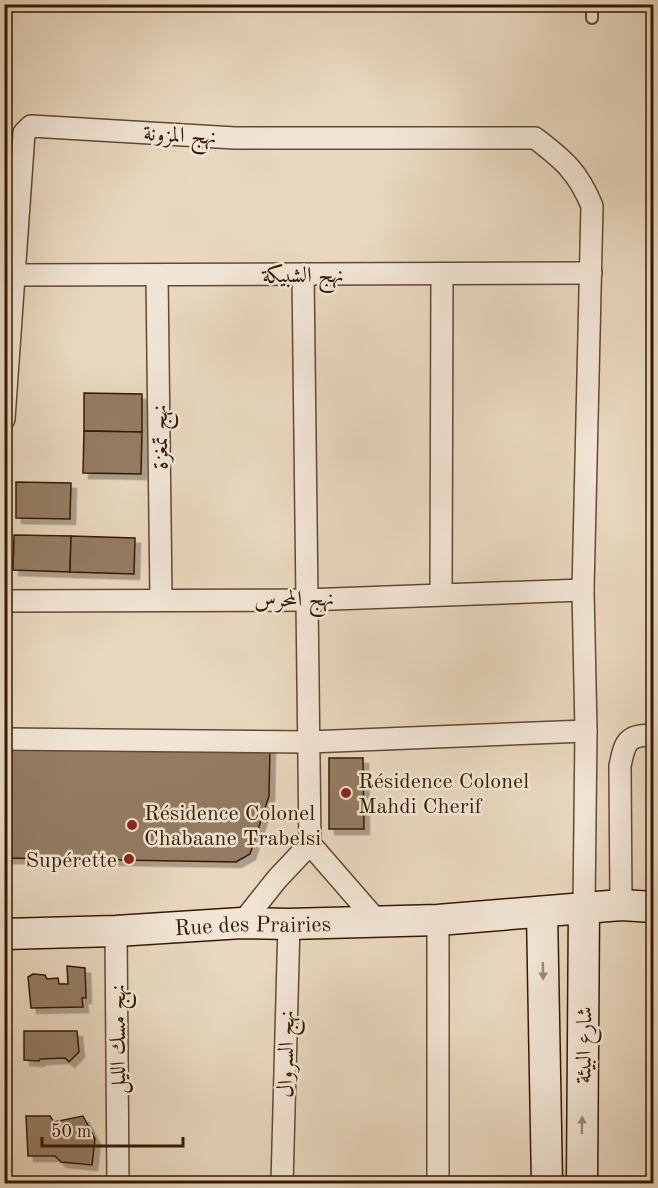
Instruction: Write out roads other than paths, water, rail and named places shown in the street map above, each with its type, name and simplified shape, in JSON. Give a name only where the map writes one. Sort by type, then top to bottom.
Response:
[{"type":"street","name":"نهج المزونة","points":[[4,419],[24,133],[31,126],[235,138],[536,138],[560,157],[582,181],[592,206],[591,273]]},
{"type":"street","name":"نهج الشبيكة","points":[[14,275],[591,273]]},
{"type":"street","points":[[584,907],[586,731],[582,590],[591,273]]},
{"type":"street","points":[[303,274],[305,600],[310,844],[377,921]]},
{"type":"street","points":[[441,593],[442,274]]},
{"type":"street","name":"نهج تمغزة","points":[[157,276],[161,599]]},
{"type":"street","name":"نهج المحرس","points":[[4,601],[305,600],[441,593],[582,590]]},
{"type":"street","points":[[4,740],[309,742],[586,731]]},
{"type":"street","points":[[621,905],[620,766],[627,741],[635,735],[654,735]]},
{"type":"street","points":[[242,923],[277,879],[310,844]]},
{"type":"street","name":"Rue des Prairies","points":[[4,934],[116,931],[242,923],[438,920],[621,905],[654,908]]},
{"type":"street","name":"شارع البيئة","points":[[582,1184],[584,907]]},
{"type":"street","name":"شارع البيئة","points":[[542,912],[547,1184]]},
{"type":"street","points":[[438,920],[438,1184]]},
{"type":"street","name":"نهج السروال","points":[[282,1184],[289,924]]},
{"type":"street","name":"نهج مسك الليل","points":[[116,931],[118,1184]]},
{"type":"lane","points":[[592,4],[592,18]]},
{"type":"place","name":"Résidence Colonel Mahdi Cherif","points":[[346,793]]},
{"type":"place","name":"Résidence Colonel Chabaane Trabelsi","points":[[132,825]]},
{"type":"place","name":"Supérette","points":[[129,859]]}]
